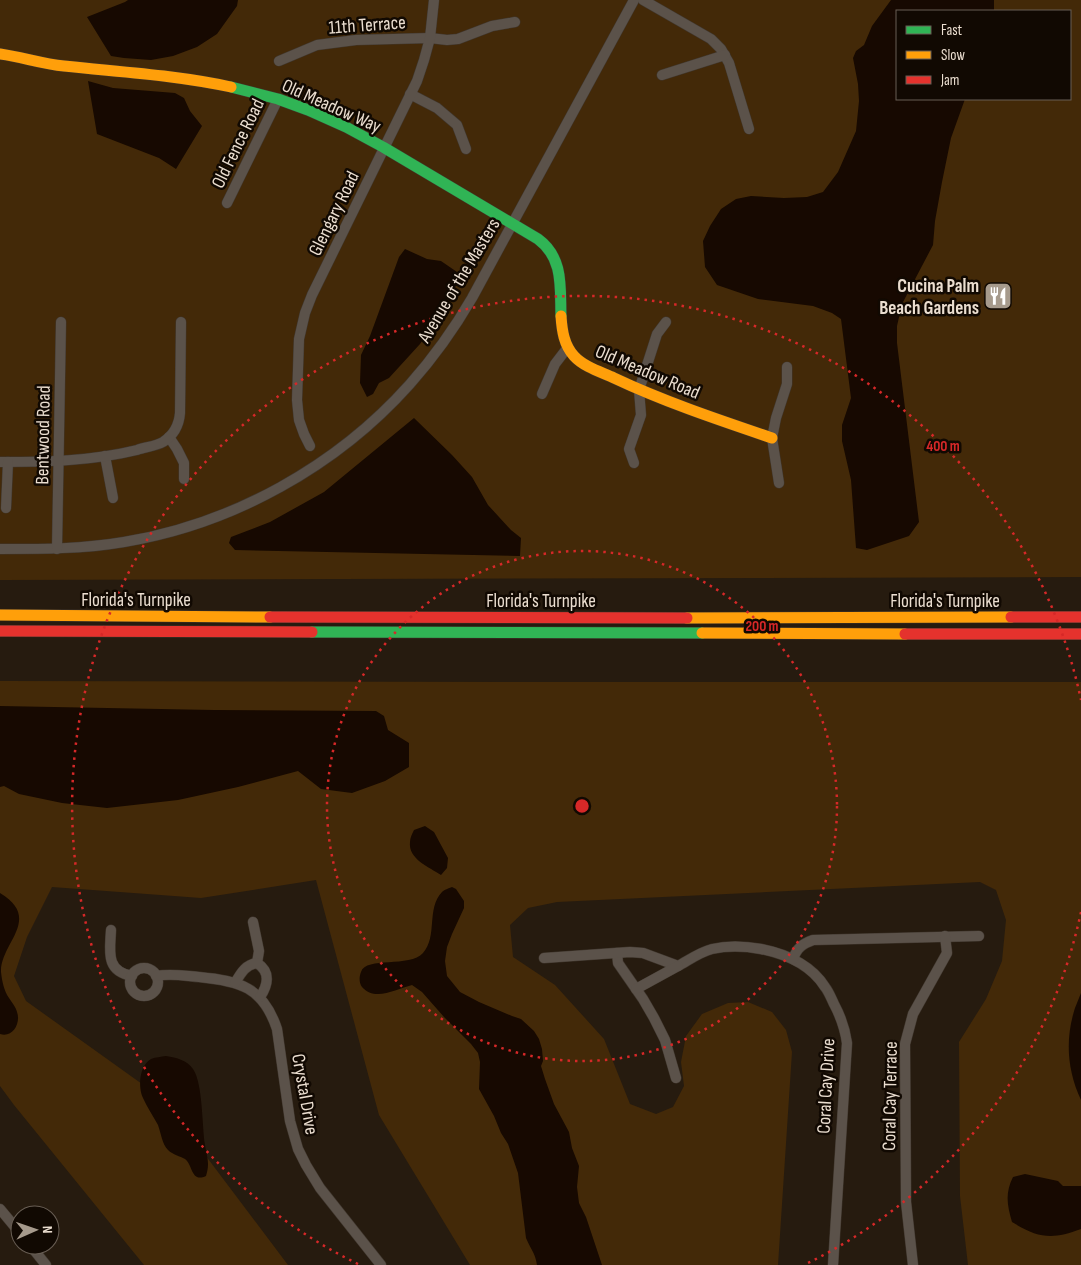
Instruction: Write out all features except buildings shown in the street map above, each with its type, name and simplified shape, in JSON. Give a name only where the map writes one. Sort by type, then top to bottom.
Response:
[{"type":"main road","name":"Old Meadow Way","points":[[0,54],[46,64],[204,82],[278,98],[336,122],[513,224]]},
{"type":"main road","name":"Old Meadow Road","points":[[513,224],[543,242],[557,263],[562,330],[568,347],[575,356],[585,364],[638,390],[772,438]]},
{"type":"main road","name":"Florida's Turnpike","points":[[0,615],[514,618],[1081,617]]},
{"type":"main road","name":"Florida's Turnpike","points":[[0,631],[1081,634]]},
{"type":"street","name":"Glengary Road","points":[[310,446],[299,420],[297,407],[298,352],[300,332],[305,313],[410,94],[424,60],[430,38],[434,0]]},
{"type":"street","name":"Avenue of the Masters","points":[[0,549],[57,549],[95,546],[158,535],[194,524],[247,503],[290,481],[345,444],[409,385],[456,326],[634,0]]},
{"type":"street","points":[[643,0],[711,39],[721,49],[725,55],[749,129]]},
{"type":"street","name":"11th Terrace","points":[[279,61],[317,45],[340,42],[430,38],[458,39],[492,26],[515,22]]},
{"type":"street","points":[[662,75],[725,55]]},
{"type":"street","points":[[410,94],[437,108],[457,125],[466,148]]},
{"type":"street","name":"Old Fence Road","points":[[227,203],[278,98]]},
{"type":"street","name":"Bentwood Road","points":[[57,549],[61,322]]},
{"type":"street","points":[[6,508],[4,462],[59,462],[105,456],[157,444],[169,438],[178,425],[180,413],[182,322]]},
{"type":"street","points":[[634,463],[629,449],[641,415],[638,390],[656,334],[666,322]]},
{"type":"street","points":[[542,394],[555,364],[568,347]]},
{"type":"street","points":[[779,482],[772,438],[776,418],[788,384],[787,367]]},
{"type":"street","points":[[169,438],[184,463],[184,479]]},
{"type":"street","points":[[105,456],[113,498]]},
{"type":"street","points":[[253,922],[259,951],[257,963]]},
{"type":"street","points":[[112,930],[110,952],[112,964],[121,972],[132,976],[133,990],[140,995],[149,995],[158,985],[156,976]]},
{"type":"street","name":"Coral Cay Terrace","points":[[913,1265],[906,1202],[905,1044],[913,1014],[947,953],[945,936]]},
{"type":"street","points":[[793,959],[798,948],[812,940],[979,936]]},
{"type":"street","name":"Coral Cay Drive","points":[[636,989],[710,950],[736,946],[772,951],[793,959],[810,971],[825,987],[842,1020],[847,1037],[833,1265]]},
{"type":"street","points":[[544,958],[630,952],[643,953],[678,966]]},
{"type":"street","points":[[617,953],[618,963],[654,1018],[665,1040],[676,1078]]},
{"type":"street","points":[[235,983],[246,966],[257,963],[262,966],[267,977],[266,989],[260,997]]},
{"type":"street","name":"Crystal Drive","points":[[132,976],[142,969],[150,970],[156,976],[166,974],[222,980],[235,983],[260,997],[268,1007],[277,1029],[290,1121],[298,1149],[320,1188],[381,1265]]},
{"type":"street","points":[[0,1208],[10,1221]]},
{"type":"street","points":[[38,1255],[46,1265]]},
{"type":"shaded area","points":[[0,0],[1081,0],[1081,577],[0,580]]},
{"type":"shaded area","points":[[128,0],[238,0],[237,6],[217,34],[197,47],[173,56],[151,60],[111,56],[87,17]]},
{"type":"shaded area","points":[[891,0],[994,0],[994,10],[896,10],[896,100],[965,100],[951,138],[935,221],[933,245],[902,304],[897,326],[897,343],[919,522],[909,536],[867,550],[856,548],[851,480],[842,441],[842,425],[851,398],[841,319],[832,313],[813,306],[758,299],[717,285],[705,267],[703,241],[721,209],[736,199],[751,196],[807,197],[823,192],[838,172],[856,131],[859,101],[853,58],[856,51],[864,45],[872,26]]},
{"type":"shaded area","points":[[88,81],[113,88],[175,93],[184,98],[190,111],[202,126],[176,169],[159,158],[97,134]]},
{"type":"shaded area","points":[[405,249],[427,259],[441,261],[457,272],[448,287],[446,307],[420,344],[389,378],[379,383],[373,394],[367,397],[360,383],[361,355],[370,336],[399,257]]},
{"type":"shaded area","points":[[414,418],[472,477],[488,505],[521,538],[520,556],[235,550],[229,543],[231,537],[270,522],[324,492]]},
{"type":"shaded area","points":[[0,681],[1081,682],[1081,1265],[968,1265],[960,1196],[959,1042],[986,999],[1002,961],[1006,920],[996,890],[980,882],[557,902],[528,908],[510,925],[513,957],[555,985],[604,1039],[630,1104],[656,1114],[673,1107],[684,1086],[681,1062],[686,1036],[702,1014],[728,1003],[748,1002],[772,1012],[786,1030],[792,1052],[778,1265],[470,1265],[379,1115],[316,880],[201,898],[52,887],[27,937],[14,976],[26,1001],[163,1099],[288,1265],[144,1265],[0,1086]]},
{"type":"shaded area","points":[[0,706],[376,711],[384,716],[388,730],[409,743],[409,767],[385,781],[352,793],[321,789],[298,771],[178,800],[107,808],[62,803],[19,794],[4,786],[0,787]]},
{"type":"shaded area","points":[[425,826],[434,832],[448,858],[447,868],[441,875],[420,862],[410,848],[410,839],[414,830]]},
{"type":"shaded area","points":[[452,887],[456,889],[464,901],[464,908],[447,947],[445,961],[447,976],[460,992],[521,1019],[534,1031],[539,1039],[543,1061],[541,1066],[545,1079],[554,1104],[569,1132],[572,1148],[579,1166],[577,1187],[579,1203],[586,1217],[602,1265],[537,1265],[526,1238],[518,1173],[508,1144],[479,1089],[480,1062],[478,1053],[422,992],[412,985],[386,993],[373,994],[360,984],[361,972],[371,964],[409,960],[423,953],[430,939],[434,906],[437,899],[443,891]]},
{"type":"shaded area","points":[[0,893],[12,903],[18,912],[19,922],[2,961],[1,972],[5,989],[16,1008],[18,1016],[15,1029],[5,1035],[0,1034]]},
{"type":"shaded area","points":[[1081,993],[1081,1100],[1070,1066],[1069,1043],[1072,1020]]},
{"type":"shaded area","points":[[166,1056],[185,1061],[191,1066],[199,1084],[208,1162],[206,1176],[201,1178],[195,1175],[185,1159],[166,1148],[158,1125],[141,1093],[140,1083],[144,1066],[151,1059]]},
{"type":"shaded area","points":[[1025,1174],[1058,1181],[1063,1186],[1081,1186],[1081,1229],[1062,1235],[1045,1236],[1012,1222],[1008,1205],[1009,1188],[1013,1177]]},
{"type":"traffic: fast","points":[[231,87],[278,99],[346,127],[538,239],[552,255],[559,274],[561,316]]},
{"type":"traffic: fast","points":[[312,632],[702,633]]},
{"type":"traffic: slow","points":[[0,54],[56,65],[168,77],[231,87]]},
{"type":"traffic: slow","points":[[561,316],[563,332],[568,347],[578,360],[588,366],[672,403],[772,438]]},
{"type":"traffic: slow","points":[[0,615],[270,617]]},
{"type":"traffic: slow","points":[[687,618],[1011,617]]},
{"type":"traffic: slow","points":[[702,633],[905,634]]},
{"type":"traffic: jam","points":[[270,617],[687,618]]},
{"type":"traffic: jam","points":[[1011,617],[1081,617]]},
{"type":"traffic: jam","points":[[0,631],[312,632]]},
{"type":"traffic: jam","points":[[905,634],[1081,634]]},
{"type":"place","name":"Cucina Palm Beach Gardens","points":[[998,296]]}]
